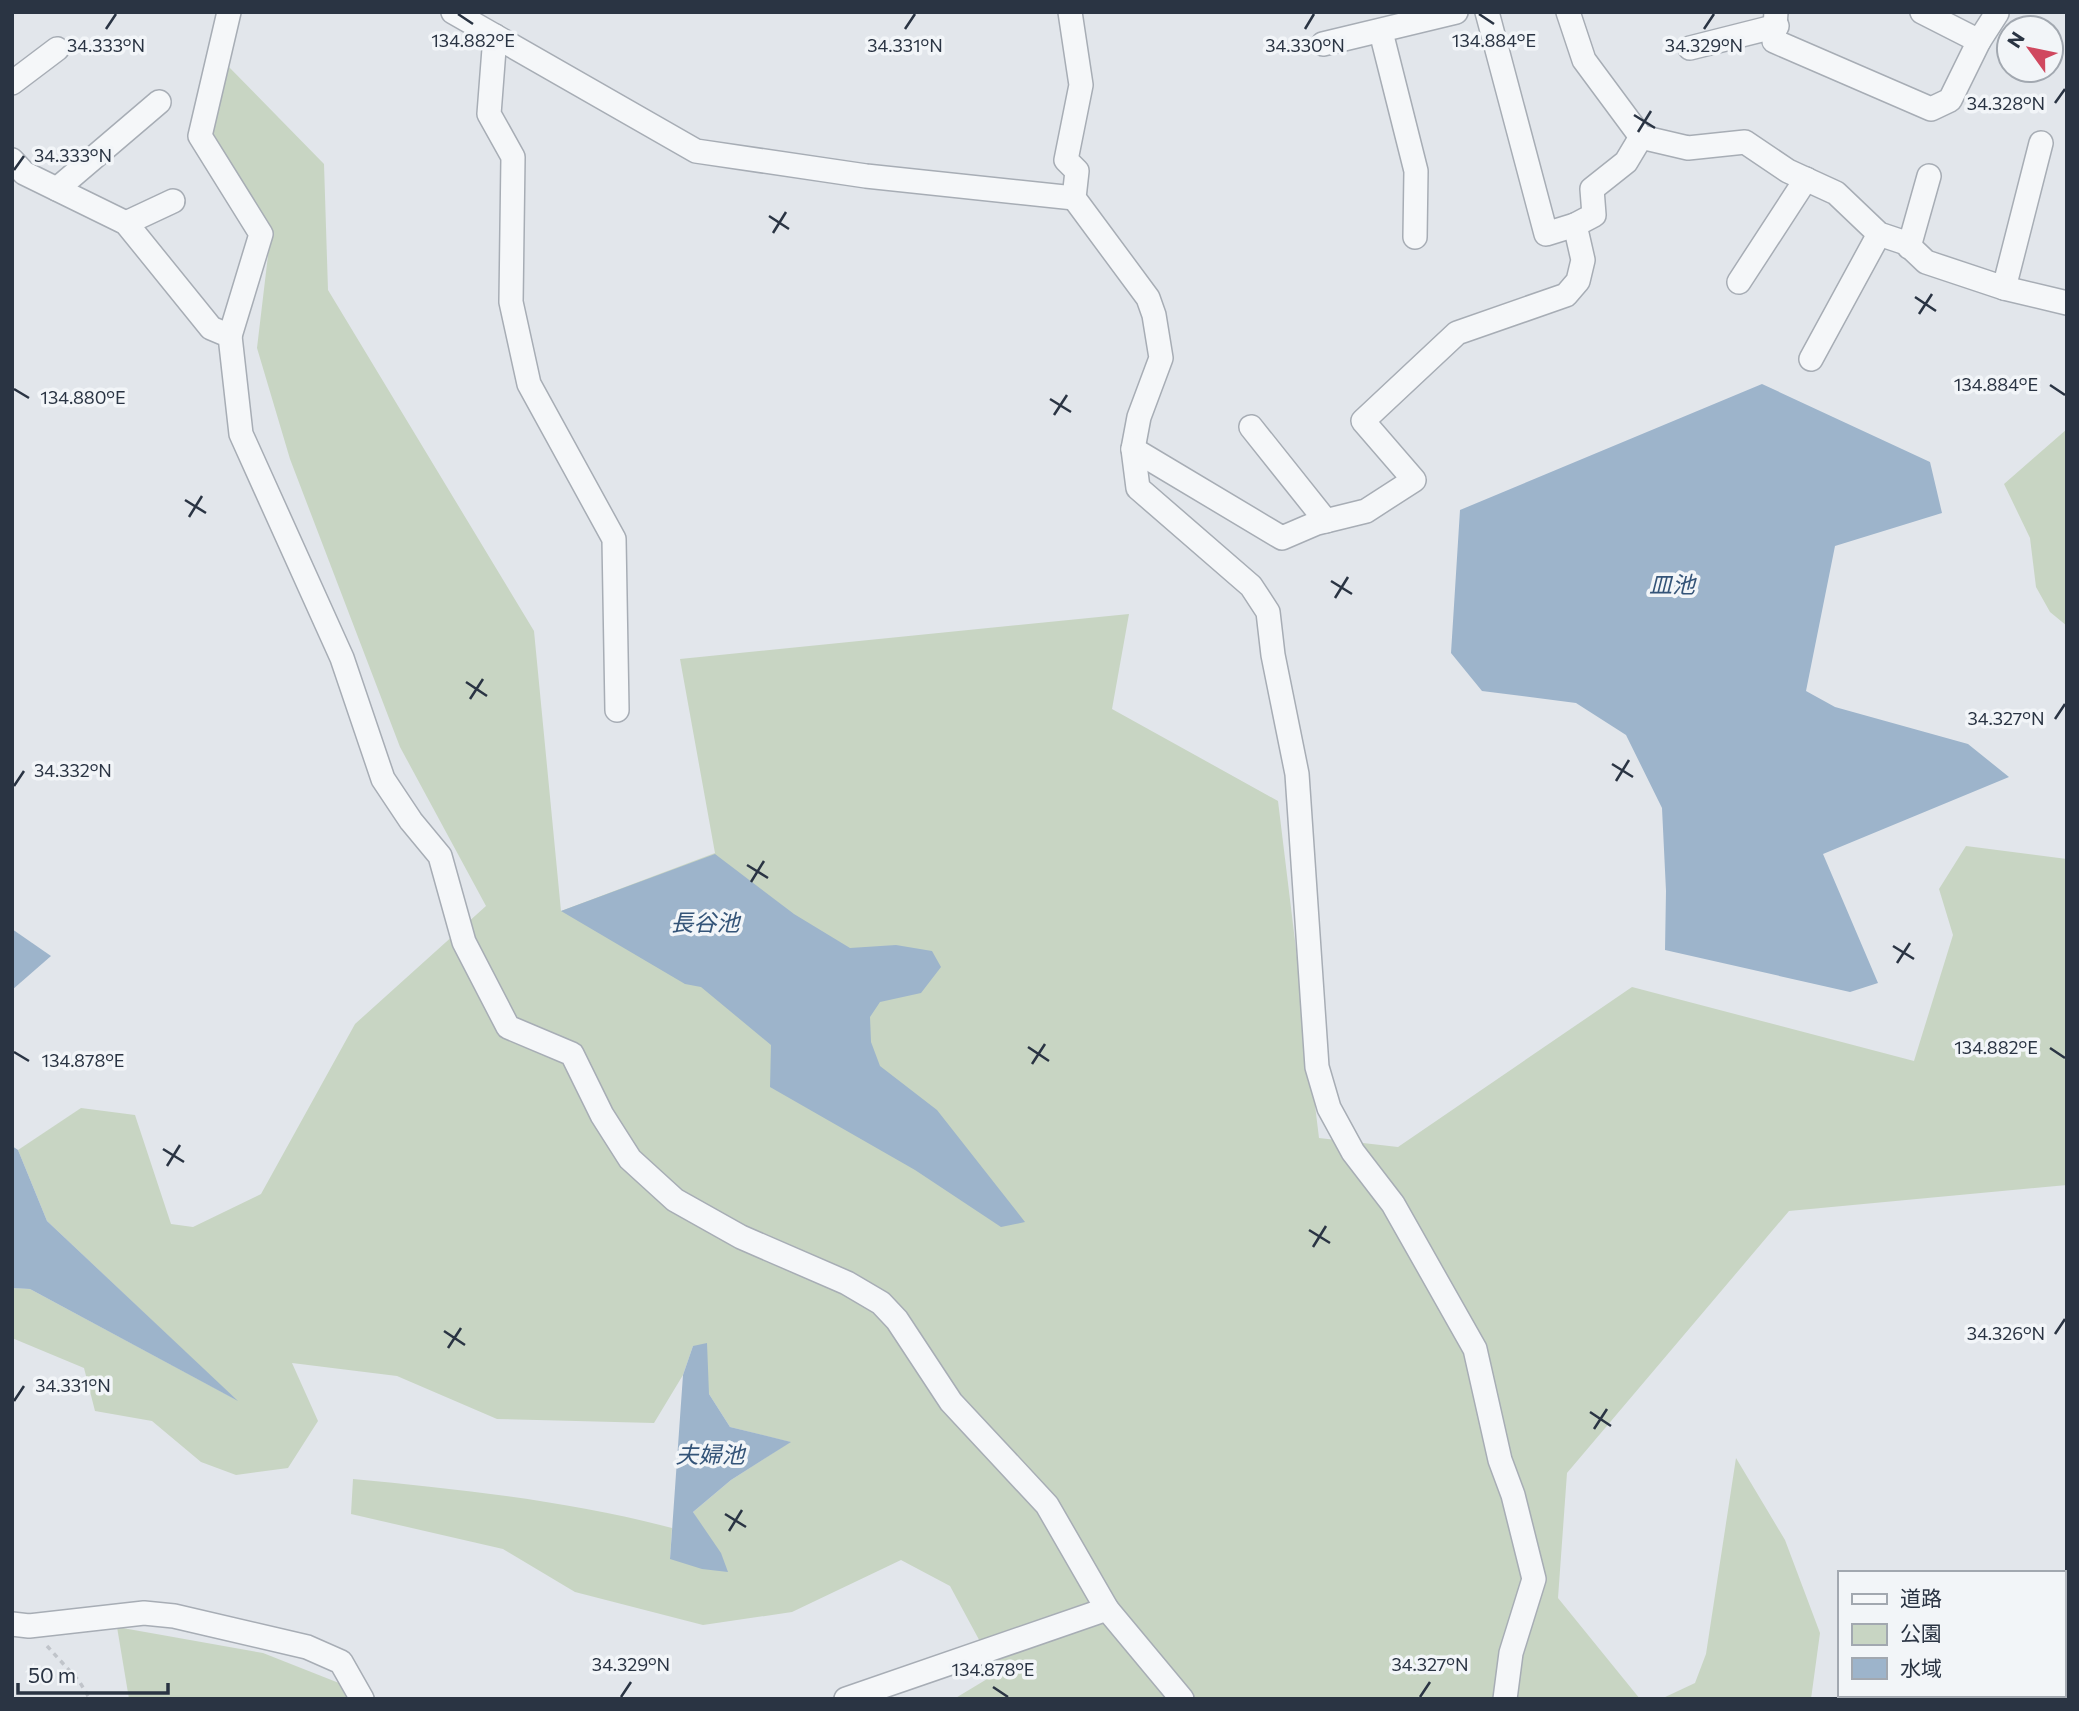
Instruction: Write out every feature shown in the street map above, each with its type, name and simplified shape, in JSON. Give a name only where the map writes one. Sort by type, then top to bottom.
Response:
[{"type":"street","points":[[229,12],[200,136],[261,234],[230,336],[240,434],[342,658],[383,779],[411,821],[440,856],[464,942],[508,1027],[572,1055],[601,1115],[630,1159],[675,1200],[741,1237],[847,1283],[881,1303],[897,1320],[951,1402],[1047,1505],[1107,1609],[1182,1699]]},
{"type":"street","points":[[453,12],[696,151],[866,176],[1074,198]]},
{"type":"street","points":[[1070,12],[1081,85],[1066,160],[1077,171],[1074,198],[1148,298],[1154,315],[1161,358],[1139,417],[1133,449],[1138,488],[1251,586],[1268,612],[1273,655],[1297,774],[1317,1067],[1329,1108],[1347,1141],[1393,1204],[1475,1349],[1500,1460],[1513,1494],[1534,1579],[1511,1653],[1506,1699]]},
{"type":"street","points":[[1323,44],[1457,12]]},
{"type":"street","points":[[1488,12],[1546,234],[1575,225],[1594,215],[1592,189],[1626,162],[1641,137]]},
{"type":"street","points":[[1568,12],[1584,60],[1641,137],[1688,148],[1745,142],[1788,171],[1836,193],[1879,234],[1906,243],[1926,262],[2004,288],[2067,303]]},
{"type":"street","points":[[1922,12],[1979,41]]},
{"type":"street","points":[[1690,48],[1776,19],[1774,41],[1931,109],[1950,100],[1979,41],[1997,13]]},
{"type":"street","points":[[1381,32],[1416,171],[1415,237]]},
{"type":"street","points":[[495,36],[489,114],[513,157],[511,302],[529,384],[614,538],[617,710]]},
{"type":"street","points":[[12,83],[57,48]]},
{"type":"street","points":[[57,189],[159,102]]},
{"type":"street","points":[[2004,288],[2041,143]]},
{"type":"street","points":[[12,160],[24,173],[126,223],[211,328],[230,336]]},
{"type":"street","points":[[1909,247],[1929,176]]},
{"type":"street","points":[[1739,282],[1806,179]]},
{"type":"street","points":[[126,223],[173,201]]},
{"type":"street","points":[[1133,449],[1282,538],[1326,521],[1367,511],[1414,480],[1363,421],[1457,333],[1566,295],[1578,281],[1583,260],[1575,225]]},
{"type":"street","points":[[1811,359],[1879,234]]},
{"type":"street","points":[[1251,427],[1326,521]]},
{"type":"street","points":[[846,1699],[1107,1609]]},
{"type":"street","points":[[21,1625],[144,1613],[174,1616],[307,1647],[341,1662],[362,1699]]},
{"type":"path","points":[[21,1625],[79,1681],[90,1699]]},
{"type":"green space","points":[[227,65],[324,164],[328,290],[534,631],[561,911],[715,853],[680,659],[1129,614],[1112,709],[1278,801],[1319,1138],[1398,1147],[1632,987],[1914,1061],[1953,935],[1939,889],[1966,846],[2067,859],[2067,1185],[1789,1211],[1567,1473],[1558,1598],[1640,1699],[954,1699],[997,1673],[950,1586],[901,1560],[792,1612],[703,1625],[575,1592],[503,1549],[351,1514],[353,1479],[514,1497],[593,1510],[672,1528],[670,1559],[705,1532],[693,1512],[731,1480],[790,1442],[730,1427],[709,1394],[693,1346],[683,1375],[654,1423],[497,1419],[397,1376],[292,1363],[318,1421],[288,1468],[236,1475],[201,1462],[152,1421],[95,1411],[84,1368],[12,1338],[12,1288],[30,1289],[235,1399],[47,1221],[18,1150],[81,1108],[135,1115],[171,1224],[193,1227],[261,1194],[355,1024],[486,906],[400,747],[290,459],[257,348],[269,247],[263,221],[213,133]]},
{"type":"green space","points":[[2067,429],[2067,626],[2050,612],[2036,587],[2030,538],[2004,484]]},
{"type":"green space","points":[[1736,1458],[1785,1540],[1820,1633],[1811,1699],[1661,1699],[1695,1683],[1706,1654]]},
{"type":"green space","points":[[117,1627],[263,1653],[339,1683],[347,1699],[129,1699]]},
{"type":"water","name":"皿池","points":[[1762,384],[1930,462],[1942,513],[1835,546],[1806,691],[1835,707],[1968,744],[2009,777],[1823,854],[1878,983],[1850,992],[1665,950],[1666,891],[1662,808],[1626,735],[1576,703],[1482,691],[1451,653],[1460,510]]},
{"type":"water","name":"長谷池","points":[[715,854],[794,914],[850,948],[896,945],[932,951],[941,967],[921,993],[880,1002],[870,1017],[871,1042],[880,1066],[937,1110],[1025,1222],[1001,1227],[915,1170],[770,1087],[771,1045],[701,987],[685,984],[561,911]]},
{"type":"water","points":[[12,929],[51,956],[12,990]]},
{"type":"water","points":[[12,1146],[18,1150],[47,1221],[238,1401],[30,1289],[12,1288]]},
{"type":"water","name":"夫婦池","points":[[707,1343],[709,1394],[730,1427],[791,1442],[731,1480],[693,1512],[721,1553],[728,1572],[702,1569],[670,1559],[683,1375],[693,1346]]}]
